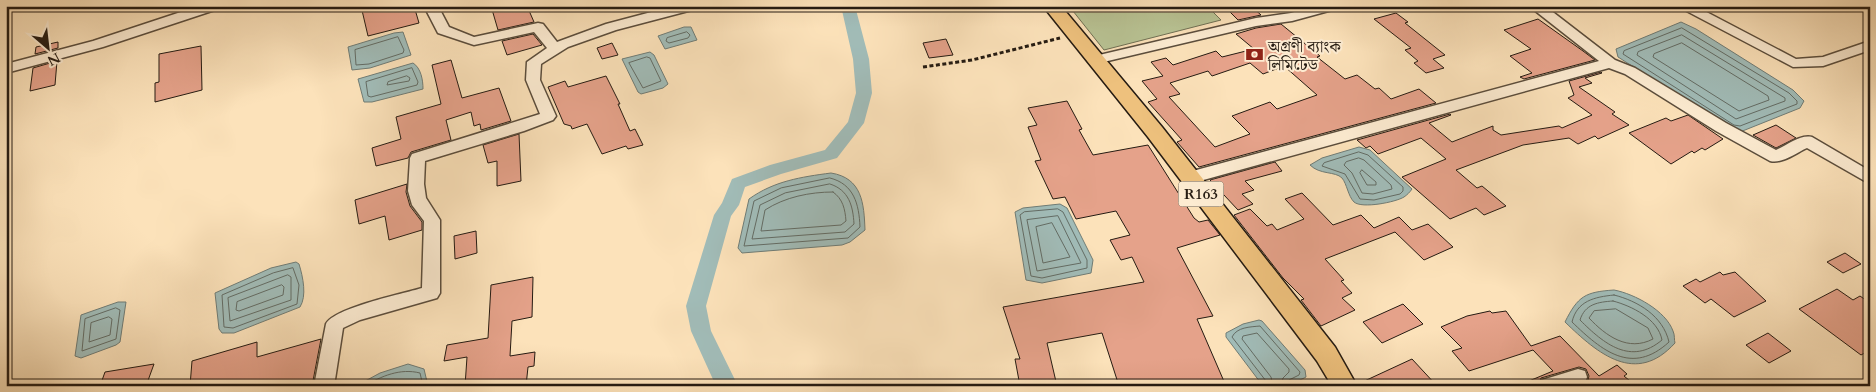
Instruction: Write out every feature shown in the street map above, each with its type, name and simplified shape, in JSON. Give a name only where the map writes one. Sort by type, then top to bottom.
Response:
[{"type":"main road","name":"R163","points":[[1052,6],[1155,132],[1326,354],[1345,386]]},
{"type":"street","points":[[6,69],[98,44],[214,6]]},
{"type":"street","points":[[431,6],[443,30],[455,36],[474,42],[524,29],[538,28],[555,49]]},
{"type":"street","points":[[324,386],[335,324],[355,314],[431,293],[432,220],[421,208],[414,188],[418,158],[519,127],[548,116],[533,80],[534,62],[563,44],[612,27],[691,6]]},
{"type":"street","points":[[1096,60],[1256,22],[1292,18],[1331,6]]},
{"type":"street","points":[[1536,6],[1610,63],[1638,76],[1721,127],[1776,157],[1807,141],[1870,178]]},
{"type":"street","points":[[1684,6],[1793,63],[1811,65],[1826,62],[1870,45]]},
{"type":"street","points":[[1189,178],[1610,63]]},
{"type":"street","points":[[1549,386],[1578,377]]},
{"type":"path","points":[[923,67],[972,60],[1075,35]]},
{"type":"green space","points":[[1069,6],[1207,6],[1221,20],[1104,50]]},
{"type":"water","points":[[1681,22],[1696,29],[1793,90],[1804,101],[1800,108],[1740,132],[1731,129],[1618,57],[1616,49]]},
{"type":"water","points":[[684,27],[691,27],[697,40],[665,49],[658,36]]},
{"type":"water","points":[[403,32],[411,55],[370,68],[352,70],[348,47]]},
{"type":"water","points":[[650,52],[654,55],[668,84],[663,88],[641,94],[638,92],[622,59]]},
{"type":"water","points":[[413,63],[420,71],[423,89],[372,102],[364,102],[358,79]]},
{"type":"water","points":[[1359,147],[1370,150],[1412,189],[1404,197],[1387,203],[1358,204],[1352,199],[1342,178],[1335,174],[1318,170],[1310,165],[1322,158]]},
{"type":"water","points":[[831,173],[849,180],[855,186],[862,201],[865,230],[850,242],[842,245],[742,253],[738,248],[749,199],[778,184],[798,178]]},
{"type":"water","points":[[1060,204],[1067,208],[1093,260],[1091,273],[1042,283],[1026,280],[1015,212],[1023,208]]},
{"type":"water","points":[[296,262],[299,264],[304,286],[300,307],[234,333],[222,333],[219,329],[215,293],[271,268]]},
{"type":"water","points":[[1614,290],[1640,299],[1657,310],[1674,333],[1675,343],[1660,356],[1646,362],[1632,364],[1618,361],[1604,354],[1565,322],[1574,306],[1584,297],[1596,292]]},
{"type":"water","points":[[118,302],[126,302],[120,342],[81,358],[75,356],[81,315]]},
{"type":"water","points":[[1262,321],[1305,370],[1306,377],[1288,386],[1263,386],[1226,337],[1226,333],[1243,324]]},
{"type":"water","points":[[408,364],[424,369],[428,386],[356,386],[380,373]]},
{"type":"building","points":[[361,6],[414,6],[419,23],[368,36]]},
{"type":"building","points":[[491,6],[527,6],[534,22],[498,30]]},
{"type":"building","points":[[1224,6],[1251,6],[1261,15],[1238,20]]},
{"type":"building","points":[[1396,13],[1408,22],[1405,23],[1445,55],[1433,59],[1444,68],[1426,73],[1414,63],[1418,61],[1405,50],[1411,48],[1374,19]]},
{"type":"building","points":[[1538,19],[1595,60],[1524,79],[1520,77],[1532,73],[1510,56],[1531,49],[1504,30]]},
{"type":"building","points":[[1281,24],[1320,56],[1317,57],[1345,79],[1357,75],[1375,89],[1379,88],[1391,99],[1419,89],[1436,103],[1199,167],[1177,142],[1182,140],[1148,102],[1157,99],[1142,81],[1163,76],[1151,62],[1166,58],[1173,65],[1216,51],[1222,57],[1254,49],[1236,34],[1256,28]],"holes":[[[1250,63],[1263,74],[1284,66],[1317,95],[1277,109],[1270,102],[1232,116],[1250,134],[1215,147],[1169,97],[1180,94],[1170,83],[1208,71],[1212,76]]]},
{"type":"building","points":[[533,34],[542,45],[507,55],[502,41]]},
{"type":"building","points":[[946,39],[953,55],[929,58],[923,43]]},
{"type":"building","points":[[58,42],[58,48],[35,54],[36,47]]},
{"type":"building","points":[[612,43],[618,55],[602,59],[597,48]]},
{"type":"building","points":[[201,46],[202,90],[155,102],[155,83],[159,82],[159,54]]},
{"type":"building","points":[[451,60],[462,98],[499,88],[511,121],[481,130],[480,124],[474,126],[471,112],[446,120],[451,140],[411,152],[408,158],[376,166],[372,148],[401,139],[396,117],[441,104],[432,65]]},
{"type":"building","points":[[57,61],[55,85],[30,91],[33,68]]},
{"type":"building","points":[[1601,72],[1585,78],[1592,83],[1579,87],[1615,112],[1612,114],[1629,125],[1598,139],[1595,136],[1578,144],[1569,138],[1523,145],[1456,170],[1477,188],[1482,186],[1506,206],[1484,215],[1476,208],[1450,219],[1402,177],[1446,159],[1421,138],[1378,154],[1370,146],[1366,148],[1357,140],[1450,114],[1429,123],[1452,142],[1493,126],[1493,130],[1501,135],[1559,126],[1562,128],[1592,115],[1568,98],[1574,95],[1569,81]]},
{"type":"building","points":[[606,76],[620,104],[618,104],[630,131],[635,129],[643,145],[628,149],[626,146],[602,154],[587,124],[572,129],[571,126],[564,124],[548,87],[565,81],[568,87]]},
{"type":"building","points":[[1067,101],[1082,129],[1079,130],[1093,155],[1148,145],[1194,218],[1199,222],[1208,220],[1220,235],[1177,248],[1213,316],[1197,319],[1226,386],[1119,386],[1102,333],[1047,343],[1057,386],[1020,386],[1015,359],[1020,359],[1003,307],[1144,282],[1132,257],[1121,260],[1110,240],[1130,235],[1116,211],[1076,219],[1065,197],[1053,199],[1035,161],[1041,160],[1028,127],[1037,125],[1028,108]]},
{"type":"building","points":[[1688,115],[1723,139],[1705,150],[1702,148],[1694,153],[1692,151],[1671,164],[1629,133],[1666,118],[1671,121]]},
{"type":"building","points":[[1776,125],[1796,138],[1776,148],[1753,135]]},
{"type":"building","points":[[519,134],[521,181],[497,186],[497,161],[488,163],[483,145]]},
{"type":"building","points":[[1275,162],[1282,171],[1245,181],[1254,190],[1242,194],[1253,204],[1238,210],[1210,180]]},
{"type":"building","points":[[407,184],[406,192],[410,206],[422,222],[422,230],[389,240],[385,216],[359,224],[355,200]]},
{"type":"building","points":[[1302,193],[1333,225],[1361,215],[1374,228],[1399,217],[1412,230],[1428,224],[1453,247],[1424,260],[1395,232],[1325,259],[1344,280],[1341,281],[1352,293],[1342,298],[1355,310],[1321,326],[1301,300],[1304,299],[1283,278],[1234,215],[1250,209],[1267,226],[1272,224],[1277,230],[1304,219],[1285,199]]},
{"type":"building","points":[[476,231],[477,253],[455,259],[454,236]]},
{"type":"building","points":[[1845,253],[1861,264],[1843,273],[1827,262]]},
{"type":"building","points":[[1720,272],[1723,275],[1735,272],[1766,301],[1734,317],[1711,299],[1705,303],[1683,286],[1696,279],[1700,282]]},
{"type":"building","points":[[533,277],[532,317],[512,321],[510,356],[535,352],[534,366],[528,367],[526,386],[465,386],[467,357],[444,361],[447,345],[488,338],[491,285]]},
{"type":"building","points":[[1837,289],[1853,300],[1860,296],[1870,303],[1870,350],[1861,355],[1799,309]]},
{"type":"building","points":[[1403,304],[1423,324],[1382,343],[1363,322]]},
{"type":"building","points":[[1490,311],[1492,313],[1506,311],[1531,346],[1560,336],[1599,376],[1617,365],[1627,374],[1624,376],[1636,386],[1582,386],[1587,384],[1589,376],[1586,369],[1579,367],[1541,378],[1538,386],[1517,386],[1553,371],[1533,350],[1469,371],[1452,351],[1462,348],[1441,327],[1467,316]]},
{"type":"building","points":[[1768,333],[1791,351],[1769,363],[1746,345]]},
{"type":"building","points":[[321,339],[312,386],[190,386],[192,361],[257,342],[257,357]]},
{"type":"building","points":[[1412,359],[1437,386],[1359,386],[1358,384]]},
{"type":"building","points":[[154,364],[146,386],[100,386],[105,372]]},
{"type":"waterway","points":[[728,386],[701,331],[696,306],[723,215],[730,205],[738,183],[776,169],[831,154],[856,123],[864,93],[861,59],[848,6]]},
{"type":"place","name":"অগ্রণী ব্যাংক লিমিটেড","points":[[1254,55]]}]
